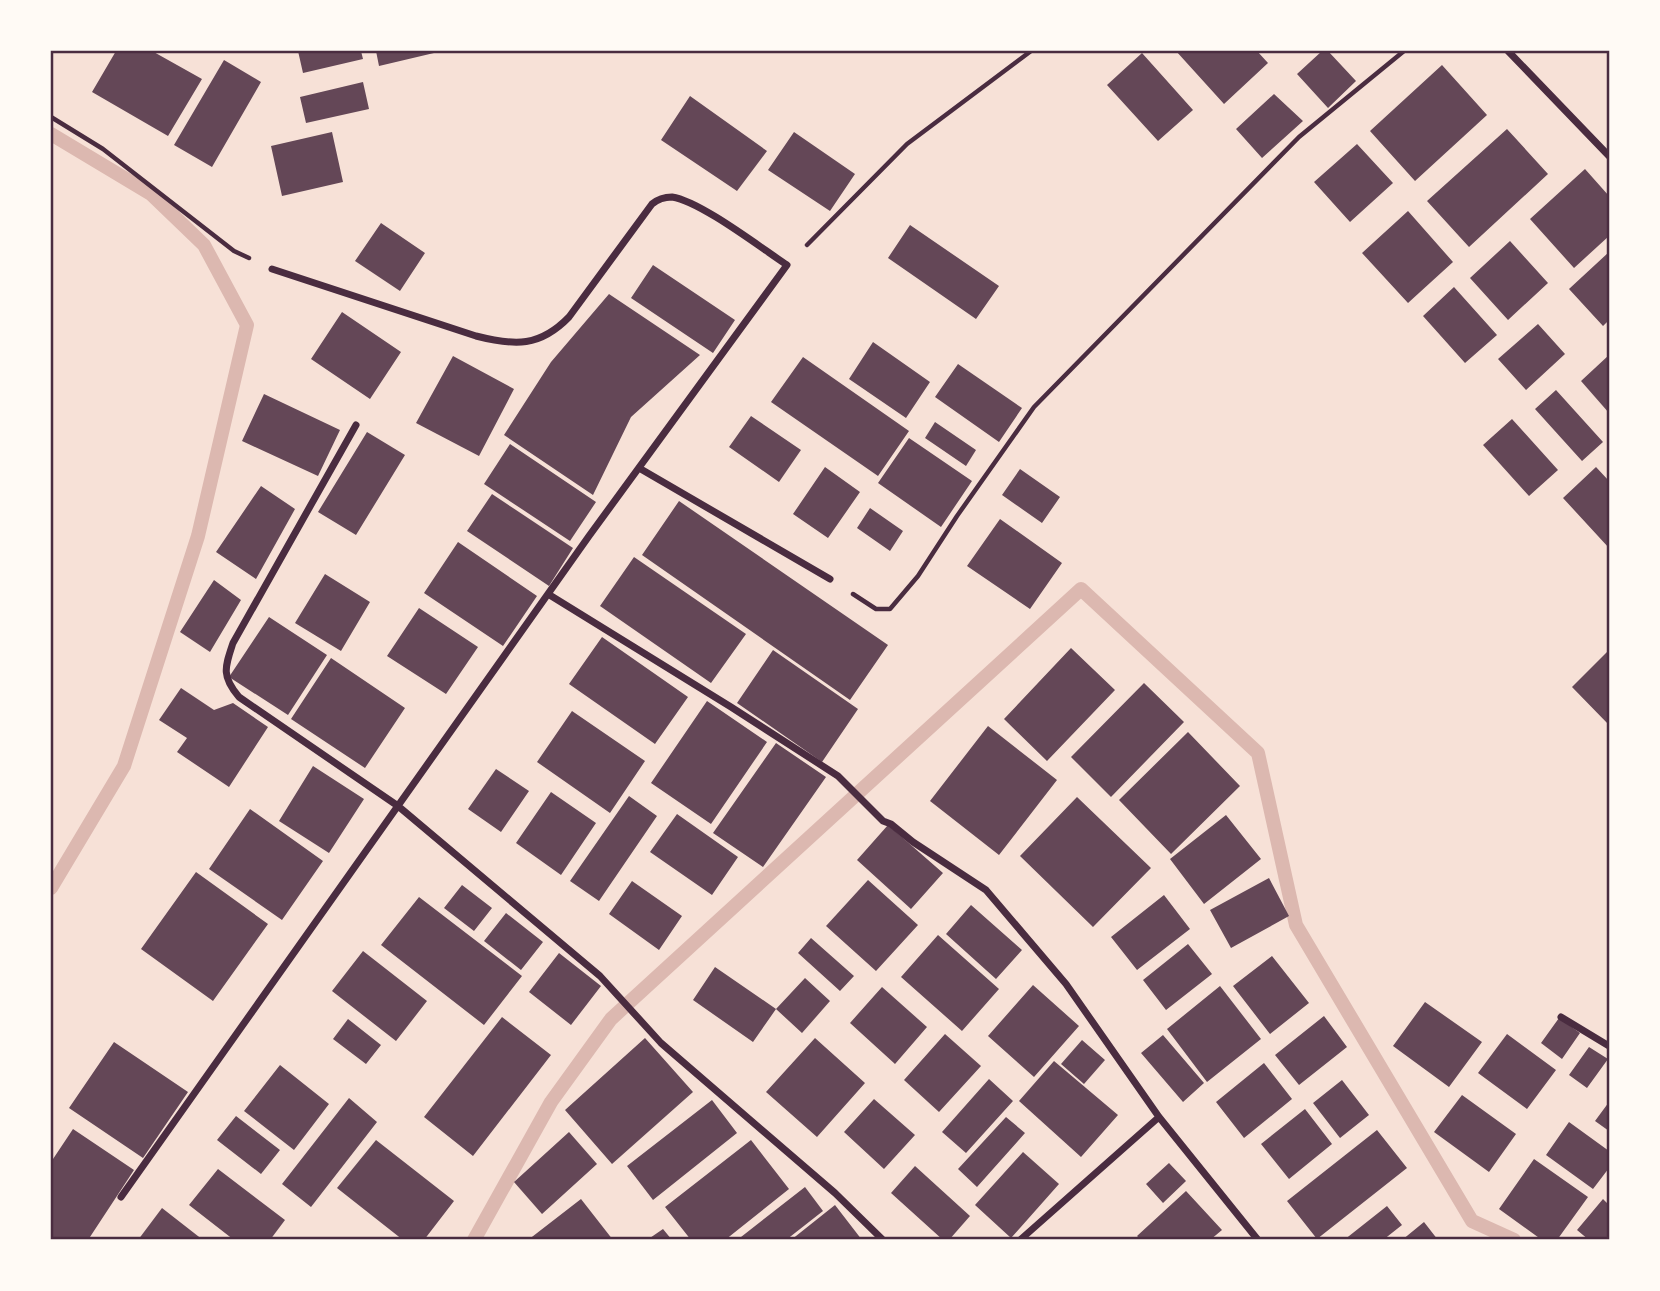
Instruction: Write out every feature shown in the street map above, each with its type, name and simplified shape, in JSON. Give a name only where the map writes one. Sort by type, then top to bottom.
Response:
[{"type":"street","points":[[1508,51],[1609,156]]},
{"type":"street","points":[[121,1196],[548,594],[787,265],[712,215],[687,202],[674,197],[660,199],[652,204],[569,317],[558,328],[530,341],[511,343],[476,336],[272,269]]},
{"type":"street","points":[[356,425],[233,643],[225,667],[230,686],[239,697],[398,806],[600,976],[661,1043],[835,1193],[883,1240]]},
{"type":"street","points":[[639,468],[830,579]]},
{"type":"street","points":[[548,594],[838,776],[883,821],[986,890],[1066,984],[1159,1117],[1258,1240]]},
{"type":"street","points":[[1561,1017],[1609,1046]]},
{"type":"street","points":[[1020,1240],[1159,1117]]},
{"type":"path","points":[[787,265],[907,144],[1031,51]]},
{"type":"path","points":[[830,579],[876,609],[890,609],[918,576],[1034,407],[1299,137],[1404,51]]},
{"type":"path","points":[[51,117],[103,149],[234,251],[272,269]]},
{"type":"building","points":[[116,51],[152,51],[202,79],[168,136],[92,92]]},
{"type":"building","points":[[298,51],[361,51],[363,59],[303,73]]},
{"type":"building","points":[[376,51],[434,51],[434,53],[379,66]]},
{"type":"building","points":[[1176,51],[1257,51],[1268,63],[1224,104]]},
{"type":"building","points":[[1322,51],[1328,51],[1356,81],[1328,108],[1297,74]]},
{"type":"building","points":[[1142,53],[1193,110],[1158,141],[1107,85]]},
{"type":"building","points":[[224,60],[261,82],[212,167],[174,145]]},
{"type":"building","points":[[1442,65],[1487,115],[1415,181],[1370,131]]},
{"type":"building","points":[[363,82],[369,109],[306,123],[300,97]]},
{"type":"building","points":[[1274,94],[1303,121],[1262,158],[1236,129]]},
{"type":"building","points":[[690,96],[767,151],[737,191],[661,140]]},
{"type":"building","points":[[1507,129],[1548,174],[1469,247],[1427,201]]},
{"type":"building","points":[[332,132],[343,182],[282,196],[271,146]]},
{"type":"building","points":[[794,132],[855,174],[830,211],[768,170]]},
{"type":"building","points":[[1357,144],[1393,183],[1350,222],[1314,182]]},
{"type":"building","points":[[1585,169],[1609,196],[1609,236],[1574,268],[1530,219]]},
{"type":"building","points":[[1408,211],[1453,262],[1408,303],[1362,253]]},
{"type":"building","points":[[381,223],[425,253],[400,291],[355,261]]},
{"type":"building","points":[[910,225],[999,286],[976,319],[888,258]]},
{"type":"building","points":[[1510,241],[1548,283],[1508,320],[1470,278]]},
{"type":"building","points":[[1609,252],[1609,320],[1603,326],[1569,289]]},
{"type":"building","points":[[653,265],[735,320],[713,353],[631,298]]},
{"type":"building","points":[[1454,287],[1497,335],[1465,363],[1423,316]]},
{"type":"building","points":[[609,294],[700,355],[631,417],[593,495],[504,435],[551,362]]},
{"type":"building","points":[[342,312],[401,352],[370,399],[311,359]]},
{"type":"building","points":[[1538,324],[1565,354],[1526,390],[1498,359]]},
{"type":"building","points":[[873,342],[930,382],[906,418],[849,379]]},
{"type":"building","points":[[1609,355],[1609,413],[1581,381]]},
{"type":"building","points":[[453,356],[514,389],[479,456],[416,423]]},
{"type":"building","points":[[803,357],[909,431],[878,476],[771,402]]},
{"type":"building","points":[[958,364],[1022,408],[999,442],[935,397]]},
{"type":"building","points":[[1556,390],[1603,442],[1582,461],[1535,409]]},
{"type":"building","points":[[264,394],[340,430],[318,476],[242,441]]},
{"type":"building","points":[[751,416],[801,450],[779,482],[729,447]]},
{"type":"building","points":[[1512,419],[1558,470],[1529,496],[1483,445]]},
{"type":"building","points":[[935,422],[976,450],[966,466],[925,438]]},
{"type":"building","points":[[367,432],[405,455],[356,535],[318,512]]},
{"type":"building","points":[[909,438],[972,481],[941,527],[878,483]]},
{"type":"building","points":[[510,444],[596,502],[570,541],[484,484]]},
{"type":"building","points":[[825,467],[860,492],[828,538],[793,514]]},
{"type":"building","points":[[1596,467],[1609,481],[1609,548],[1563,498]]},
{"type":"building","points":[[1020,469],[1060,497],[1042,523],[1002,495]]},
{"type":"building","points":[[261,486],[295,509],[256,579],[216,552]]},
{"type":"building","points":[[492,494],[573,548],[549,586],[467,531]]},
{"type":"building","points":[[679,501],[888,645],[850,700],[642,555]]},
{"type":"building","points":[[870,508],[903,531],[890,551],[857,528]]},
{"type":"building","points":[[1000,519],[1062,563],[1030,609],[967,566]]},
{"type":"building","points":[[458,542],[537,596],[503,646],[424,593]]},
{"type":"building","points":[[634,557],[746,634],[711,683],[600,606]]},
{"type":"building","points":[[325,574],[370,602],[341,651],[295,623]]},
{"type":"building","points":[[214,580],[241,600],[210,652],[180,632]]},
{"type":"building","points":[[419,608],[478,647],[446,694],[387,656]]},
{"type":"building","points":[[269,617],[327,655],[288,715],[229,677]]},
{"type":"building","points":[[602,637],[688,697],[655,744],[569,684]]},
{"type":"building","points":[[1071,648],[1115,690],[1047,761],[1004,719]]},
{"type":"building","points":[[773,650],[858,709],[822,762],[737,703]]},
{"type":"building","points":[[1609,650],[1609,725],[1572,687]]},
{"type":"building","points":[[331,658],[405,708],[365,768],[291,719]]},
{"type":"building","points":[[1144,683],[1184,722],[1111,797],[1071,757]]},
{"type":"building","points":[[181,688],[214,710],[233,703],[268,727],[229,787],[177,752],[187,738],[159,720]]},
{"type":"building","points":[[707,701],[767,742],[711,824],[651,783]]},
{"type":"building","points":[[572,711],[645,761],[610,813],[537,762]]},
{"type":"building","points":[[988,726],[1057,780],[999,855],[930,801]]},
{"type":"building","points":[[1188,732],[1240,786],[1171,854],[1119,800]]},
{"type":"building","points":[[776,743],[826,777],[763,867],[713,833]]},
{"type":"building","points":[[313,766],[364,799],[329,853],[279,821]]},
{"type":"building","points":[[496,769],[529,791],[501,832],[468,809]]},
{"type":"building","points":[[551,792],[596,823],[561,875],[516,843]]},
{"type":"building","points":[[629,796],[657,816],[599,901],[570,881]]},
{"type":"building","points":[[1077,797],[1151,868],[1093,927],[1020,856]]},
{"type":"building","points":[[250,809],[323,861],[282,920],[209,869]]},
{"type":"building","points":[[677,814],[738,857],[712,895],[650,852]]},
{"type":"building","points":[[1226,815],[1261,859],[1204,904],[1170,859]]},
{"type":"building","points":[[888,825],[943,873],[911,909],[857,860]]},
{"type":"building","points":[[196,872],[268,924],[213,1001],[141,949]]},
{"type":"building","points":[[1269,878],[1289,916],[1231,948],[1210,910]]},
{"type":"building","points":[[868,880],[918,925],[876,971],[826,926]]},
{"type":"building","points":[[632,881],[682,916],[659,950],[609,914]]},
{"type":"building","points":[[462,885],[492,908],[474,931],[444,908]]},
{"type":"building","points":[[1164,895],[1190,929],[1137,970],[1111,937]]},
{"type":"building","points":[[419,897],[522,976],[484,1025],[381,945]]},
{"type":"building","points":[[971,905],[1022,950],[996,979],[946,934]]},
{"type":"building","points":[[506,913],[543,942],[521,970],[484,941]]},
{"type":"building","points":[[938,935],[999,989],[962,1031],[901,977]]},
{"type":"building","points":[[811,938],[854,976],[840,991],[798,953]]},
{"type":"building","points":[[1188,944],[1212,974],[1166,1010],[1143,980]]},
{"type":"building","points":[[363,951],[427,1001],[396,1041],[332,991]]},
{"type":"building","points":[[559,953],[601,986],[571,1025],[529,992]]},
{"type":"building","points":[[1272,956],[1309,1003],[1270,1034],[1233,986]]},
{"type":"building","points":[[715,967],[776,1009],[753,1042],[693,1000]]},
{"type":"building","points":[[805,978],[830,1001],[802,1033],[776,1009]]},
{"type":"building","points":[[1033,985],[1079,1026],[1034,1077],[988,1036]]},
{"type":"building","points":[[1220,986],[1261,1039],[1207,1082],[1167,1029]]},
{"type":"building","points":[[882,987],[927,1027],[895,1064],[850,1023]]},
{"type":"building","points":[[1425,1002],[1482,1042],[1449,1087],[1393,1046]]},
{"type":"building","points":[[1324,1016],[1347,1047],[1299,1085],[1275,1055]]},
{"type":"building","points":[[502,1017],[551,1055],[473,1156],[424,1117]]},
{"type":"building","points":[[1559,1018],[1580,1033],[1562,1059],[1541,1043]]},
{"type":"building","points":[[348,1019],[381,1045],[366,1064],[333,1039]]},
{"type":"building","points":[[945,1034],[981,1066],[939,1112],[904,1080]]},
{"type":"building","points":[[1507,1034],[1556,1070],[1527,1109],[1478,1073]]},
{"type":"building","points":[[1163,1035],[1204,1083],[1183,1102],[1141,1053]]},
{"type":"building","points":[[645,1038],[693,1092],[612,1164],[565,1110]]},
{"type":"building","points":[[815,1038],[865,1083],[817,1137],[766,1092]]},
{"type":"building","points":[[1082,1040],[1105,1060],[1084,1084],[1061,1064]]},
{"type":"building","points":[[114,1042],[188,1092],[143,1158],[69,1108]]},
{"type":"building","points":[[1589,1047],[1608,1059],[1587,1088],[1569,1075]]},
{"type":"building","points":[[1054,1061],[1118,1115],[1081,1157],[1019,1101]]},
{"type":"building","points":[[1264,1063],[1292,1099],[1244,1138],[1216,1102]]},
{"type":"building","points":[[280,1065],[329,1104],[294,1150],[244,1111]]},
{"type":"building","points":[[989,1079],[1013,1101],[966,1153],[942,1132]]},
{"type":"building","points":[[1342,1080],[1369,1115],[1340,1138],[1313,1103]]},
{"type":"building","points":[[1462,1095],[1516,1134],[1489,1172],[1434,1132]]},
{"type":"building","points":[[349,1098],[377,1122],[311,1207],[282,1184]]},
{"type":"building","points":[[874,1099],[915,1135],[884,1169],[844,1132]]},
{"type":"building","points":[[712,1100],[737,1133],[653,1200],[627,1166]]},
{"type":"building","points":[[1609,1102],[1609,1131],[1595,1121]]},
{"type":"building","points":[[1305,1109],[1332,1144],[1289,1179],[1261,1144]]},
{"type":"building","points":[[236,1116],[280,1150],[261,1174],[217,1140]]},
{"type":"building","points":[[1006,1117],[1025,1133],[977,1187],[958,1169]]},
{"type":"building","points":[[1569,1122],[1609,1151],[1609,1168],[1593,1189],[1546,1155]]},
{"type":"building","points":[[73,1129],[134,1170],[88,1240],[51,1240],[51,1162]]},
{"type":"building","points":[[1377,1130],[1407,1168],[1317,1239],[1287,1201]]},
{"type":"building","points":[[569,1132],[597,1164],[542,1214],[514,1182]]},
{"type":"building","points":[[376,1140],[454,1201],[424,1240],[403,1240],[337,1188]]},
{"type":"building","points":[[751,1140],[789,1189],[725,1240],[691,1240],[665,1207]]},
{"type":"building","points":[[1023,1152],[1059,1184],[1011,1238],[975,1205]]},
{"type":"building","points":[[1534,1159],[1588,1197],[1557,1240],[1542,1240],[1499,1209]]},
{"type":"building","points":[[1169,1163],[1186,1181],[1163,1203],[1146,1184]]},
{"type":"building","points":[[915,1166],[970,1216],[949,1240],[943,1240],[891,1193]]},
{"type":"building","points":[[218,1169],[285,1220],[270,1240],[234,1240],[189,1205]]},
{"type":"building","points":[[805,1187],[823,1211],[786,1240],[744,1240],[741,1237]]},
{"type":"building","points":[[1186,1191],[1222,1230],[1210,1240],[1141,1240],[1137,1236]]},
{"type":"building","points":[[581,1199],[613,1240],[528,1240]]},
{"type":"building","points":[[1603,1199],[1609,1205],[1609,1240],[1589,1240],[1577,1230]]},
{"type":"building","points":[[835,1205],[862,1240],[791,1240]]},
{"type":"building","points":[[1387,1206],[1402,1225],[1383,1240],[1344,1240]]},
{"type":"building","points":[[162,1208],[203,1240],[138,1240]]},
{"type":"building","points":[[1424,1222],[1438,1240],[1402,1240]]},
{"type":"building","points":[[663,1229],[672,1240],[647,1240]]},
{"type":"waterway","points":[[51,134],[151,194],[204,245],[247,325],[198,536],[124,766],[51,888]]},
{"type":"waterway","points":[[474,1240],[551,1102],[611,1019],[1081,589],[1258,753],[1296,925],[1472,1221],[1514,1240]]}]
